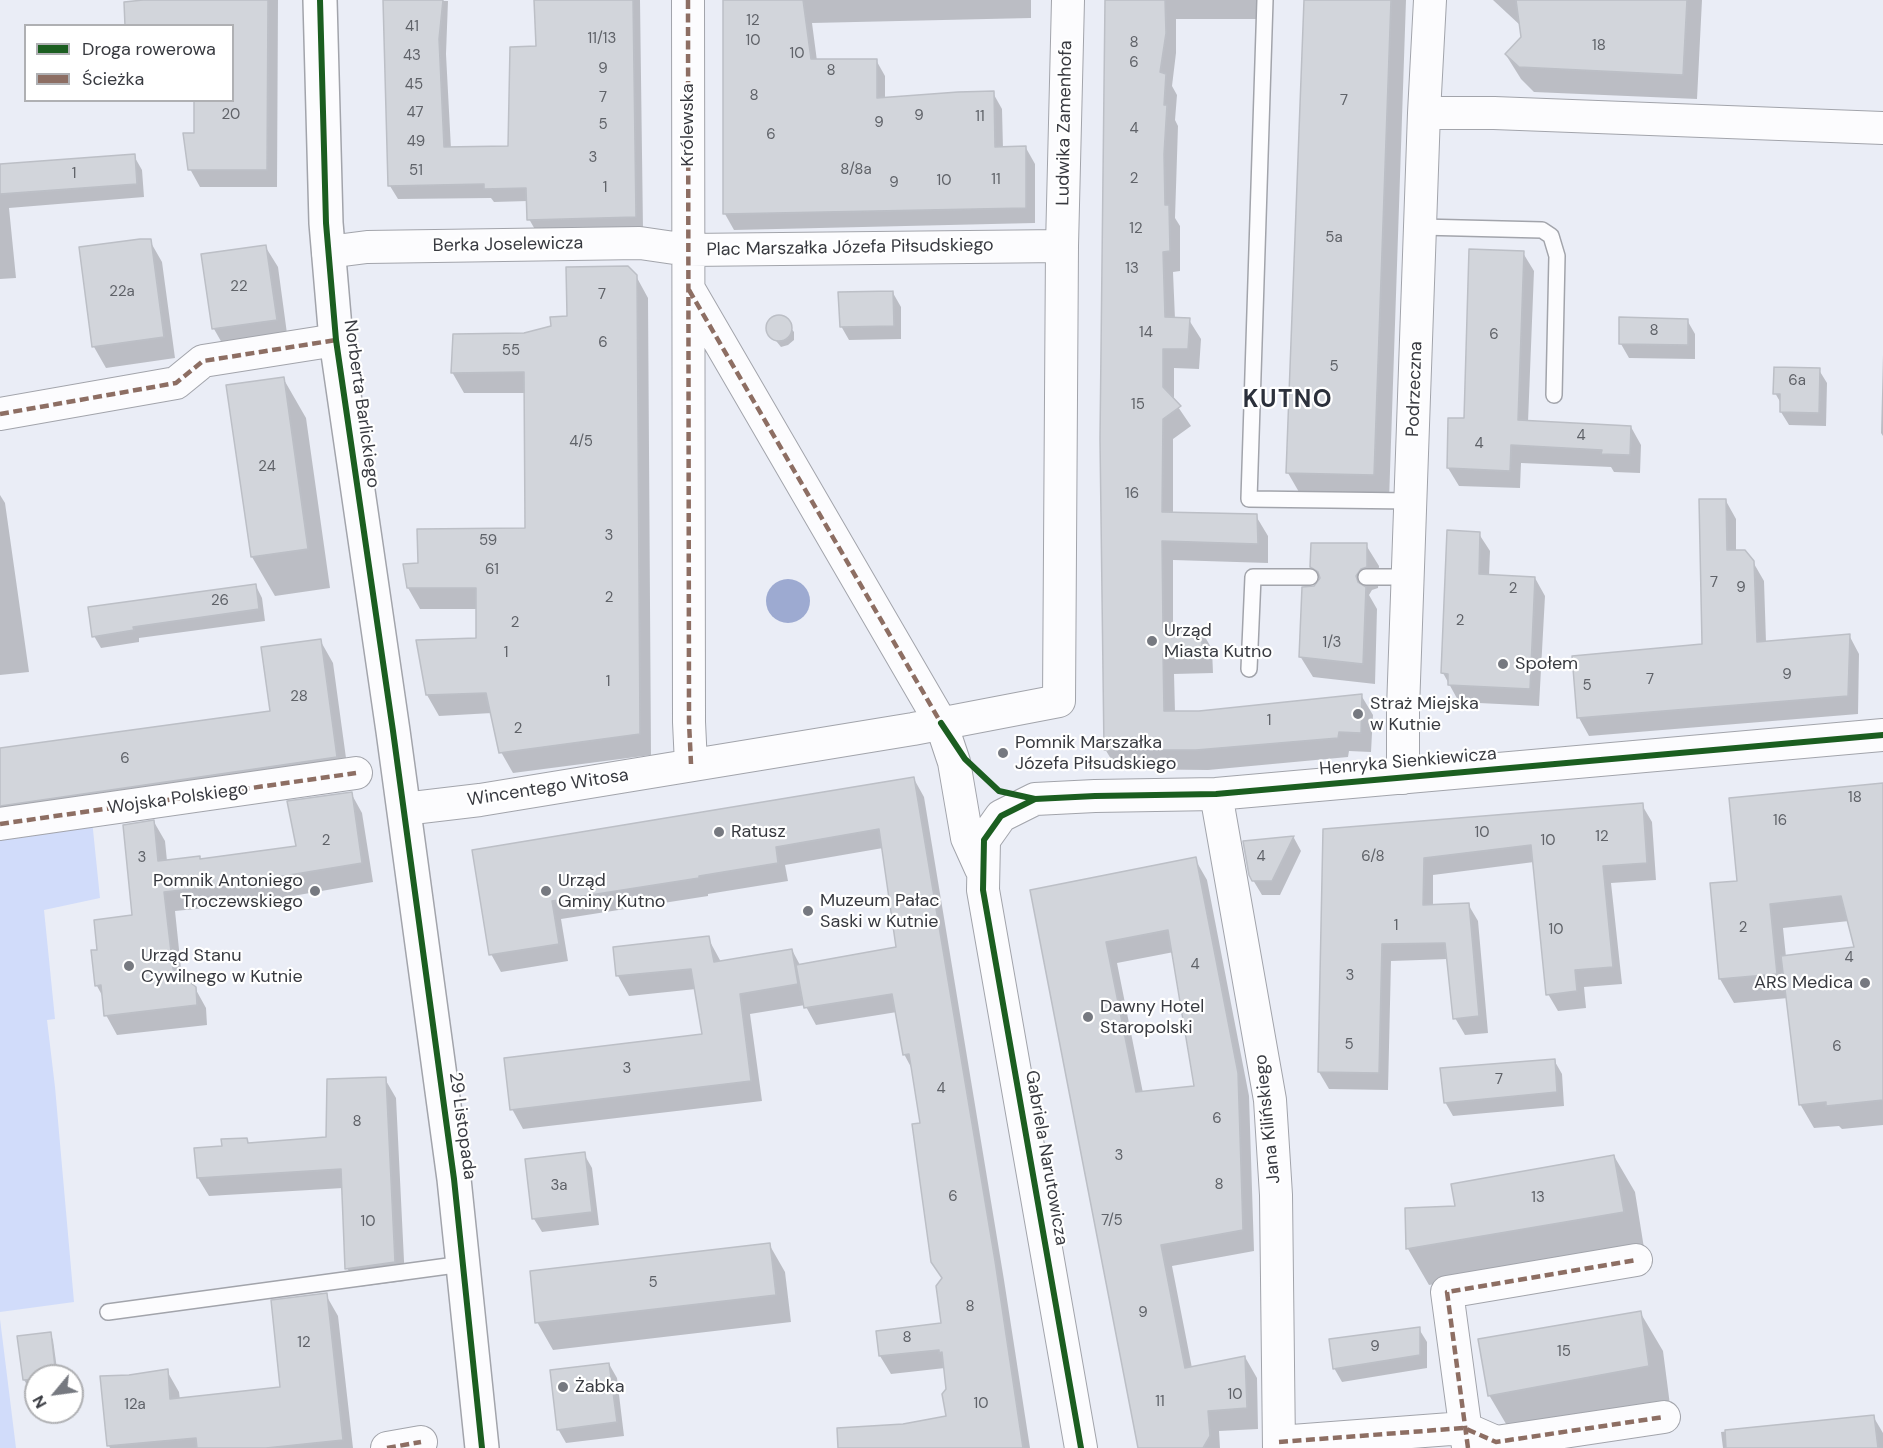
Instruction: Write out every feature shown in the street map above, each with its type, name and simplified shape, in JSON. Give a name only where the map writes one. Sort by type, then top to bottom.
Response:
[{"type":"street","name":"Norberta Barlickiego","points":[[320,0],[328,252],[336,340],[404,809]]},
{"type":"street","name":"Królewska","points":[[688,0],[688,249]]},
{"type":"street","name":"Ludwika Zamenhofa","points":[[1062,246],[1068,0]]},
{"type":"street","name":"Podrzeczna","points":[[1403,778],[1424,113],[1430,0]]},
{"type":"street","points":[[1424,113],[1494,113],[1883,128]]},
{"type":"street","name":"Berka Joselewicza","points":[[328,252],[368,248],[640,243],[688,249]]},
{"type":"street","name":"Plac Marszałka Józefa Piłsudskiego","points":[[691,764],[688,722],[688,249],[1062,246]]},
{"type":"street","points":[[691,764],[1059,701],[1062,246]]},
{"type":"street","points":[[688,288],[941,723],[954,762],[967,838],[982,873]]},
{"type":"street","points":[[0,414],[176,383],[203,361],[336,340]]},
{"type":"street","name":"Henryka Sienkiewicza","points":[[982,873],[984,840],[1001,816],[1035,799],[1216,794],[1883,735]]},
{"type":"street","name":"Wincentego Witosa","points":[[404,809],[480,800],[691,764]]},
{"type":"street","name":"Wojska Polskiego","points":[[0,824],[356,774]]},
{"type":"street","name":"Jana Kilińskiego","points":[[1216,794],[1269,1100],[1276,1195],[1279,1445]]},
{"type":"street","name":"29 Listopada","points":[[404,809],[454,1179],[482,1448]]},
{"type":"street","name":"Gabriela Narutowicza","points":[[982,873],[983,890],[1081,1448]]},
{"type":"street","points":[[1466,1438],[1447,1292],[1636,1260]]},
{"type":"street","points":[[1279,1445],[1466,1438],[1496,1442],[1664,1417]]},
{"type":"street","points":[[387,1448],[421,1442]]},
{"type":"lane","points":[[1266,0],[1250,499],[1411,501]]},
{"type":"lane","points":[[1421,227],[1542,230],[1551,236],[1557,256],[1554,395]]},
{"type":"lane","points":[[1249,669],[1253,578],[1310,577]]},
{"type":"lane","points":[[1366,577],[1408,577]]},
{"type":"lane","points":[[108,1312],[463,1264]]},
{"type":"shaded area","points":[[788,579],[804,585],[810,601],[804,617],[788,623],[772,617],[766,601],[772,585]]},
{"type":"shaded area","points":[[92,820],[100,898],[44,910],[55,1019],[47,1020],[74,1302],[0,1312],[0,834]]},
{"type":"shaded area","points":[[0,1319],[16,1448],[0,1448]]},
{"type":"building","points":[[268,0],[267,170],[188,170],[183,133],[194,133],[194,102],[234,102],[234,24],[125,24],[124,2]]},
{"type":"building","points":[[383,0],[443,0],[439,39],[444,147],[508,146],[510,47],[536,46],[534,0],[633,0],[636,217],[527,220],[526,188],[484,189],[484,184],[388,186]]},
{"type":"building","points":[[723,0],[803,0],[811,59],[877,59],[877,98],[994,91],[995,147],[1026,146],[1026,208],[723,214]]},
{"type":"building","points":[[1105,0],[1165,0],[1166,33],[1160,72],[1166,74],[1165,205],[1169,205],[1170,251],[1163,252],[1165,317],[1190,318],[1188,349],[1163,349],[1163,387],[1181,406],[1163,419],[1162,512],[1257,514],[1258,544],[1162,541],[1163,628],[1202,628],[1202,654],[1163,654],[1164,711],[1199,711],[1362,694],[1361,733],[1339,732],[1338,738],[1196,750],[1104,750],[1100,439]]},
{"type":"building","points":[[1304,0],[1391,0],[1374,475],[1286,473]]},
{"type":"building","points":[[1516,0],[1687,0],[1683,75],[1519,67],[1505,54],[1521,37]]},
{"type":"building","points":[[135,154],[137,184],[0,194],[0,164]]},
{"type":"building","points":[[151,239],[164,337],[92,347],[79,247]]},
{"type":"building","points":[[266,245],[277,320],[212,329],[201,254]]},
{"type":"building","points":[[1469,249],[1524,251],[1518,420],[1631,426],[1630,455],[1601,454],[1602,450],[1511,445],[1510,471],[1447,468],[1448,418],[1464,418]]},
{"type":"building","points":[[628,266],[637,275],[640,734],[499,753],[486,693],[426,695],[416,640],[476,638],[476,588],[407,588],[403,564],[418,563],[417,529],[525,528],[524,372],[451,373],[453,334],[524,333],[551,326],[550,317],[567,316],[566,267]]},
{"type":"building","points":[[893,291],[894,326],[840,327],[838,292]]},
{"type":"building","points":[[779,315],[788,319],[792,328],[788,337],[779,341],[770,337],[766,328],[770,319]]},
{"type":"building","points":[[1619,317],[1688,319],[1688,345],[1619,344]]},
{"type":"building","points":[[1774,367],[1820,368],[1819,413],[1780,412],[1780,394],[1773,394]]},
{"type":"building","points":[[284,377],[308,549],[251,557],[226,385]]},
{"type":"building","points":[[1699,499],[1726,499],[1727,550],[1745,550],[1754,561],[1757,642],[1850,634],[1848,696],[1577,718],[1572,656],[1702,644]]},
{"type":"building","points":[[1447,530],[1480,532],[1479,574],[1535,577],[1530,689],[1448,685],[1448,674],[1441,673]]},
{"type":"building","points":[[1311,543],[1367,543],[1367,567],[1361,569],[1356,576],[1358,582],[1366,587],[1363,664],[1299,657],[1302,587],[1314,586],[1320,578],[1318,572],[1310,567]]},
{"type":"building","points":[[256,584],[259,609],[133,627],[134,630],[92,637],[88,607]]},
{"type":"building","points":[[321,639],[337,757],[0,806],[0,748],[270,711],[261,647]]},
{"type":"building","points":[[914,777],[995,1261],[1023,1448],[838,1448],[837,1428],[903,1424],[946,1416],[942,1394],[946,1389],[942,1352],[939,1353],[939,1350],[879,1356],[876,1331],[941,1323],[936,1286],[942,1278],[931,1262],[912,1124],[920,1123],[909,1054],[903,1055],[892,994],[804,1008],[796,965],[896,947],[879,829],[776,847],[778,863],[552,901],[559,944],[489,955],[472,850]]},
{"type":"building","points":[[1883,783],[1883,1100],[1826,1106],[1826,1102],[1799,1105],[1781,956],[1854,947],[1841,896],[1770,904],[1777,974],[1719,979],[1710,883],[1737,881],[1729,798]]},
{"type":"building","points":[[352,792],[362,863],[235,884],[164,892],[173,969],[196,987],[197,1005],[104,1016],[101,985],[95,986],[91,950],[97,950],[94,920],[132,915],[123,825],[154,820],[158,861],[200,856],[200,859],[296,846],[287,801]]},
{"type":"building","points":[[1643,803],[1647,863],[1603,866],[1613,967],[1575,970],[1577,991],[1546,995],[1531,845],[1424,858],[1423,905],[1469,903],[1479,1016],[1453,1019],[1445,943],[1382,944],[1379,1073],[1318,1072],[1323,829]]},
{"type":"building","points":[[1294,836],[1272,881],[1252,881],[1243,841]]},
{"type":"building","points":[[1196,857],[1238,1073],[1243,1230],[1161,1245],[1185,1368],[1245,1356],[1247,1408],[1208,1411],[1210,1436],[1203,1448],[1138,1448],[1030,890]],"holes":[[[1168,930],[1194,1086],[1136,1092],[1106,942]]]},
{"type":"building","points":[[709,936],[714,962],[792,949],[798,984],[740,994],[751,1081],[510,1110],[504,1058],[702,1034],[691,969],[616,976],[613,947]]},
{"type":"building","points":[[1555,1059],[1557,1092],[1444,1103],[1440,1068]]},
{"type":"building","points":[[386,1077],[395,1262],[345,1269],[341,1169],[197,1178],[194,1148],[222,1146],[221,1139],[247,1138],[248,1143],[326,1137],[327,1079]]},
{"type":"building","points":[[585,1152],[592,1212],[532,1219],[525,1159]]},
{"type":"building","points":[[1614,1155],[1624,1212],[1406,1249],[1405,1208],[1455,1206],[1451,1184]]},
{"type":"building","points":[[770,1243],[776,1295],[535,1323],[530,1271]]},
{"type":"building","points":[[327,1293],[343,1440],[266,1448],[197,1448],[196,1438],[107,1446],[100,1376],[129,1375],[168,1369],[170,1399],[280,1387],[271,1300]]},
{"type":"building","points":[[1641,1311],[1649,1366],[1488,1396],[1478,1339]]},
{"type":"building","points":[[1420,1327],[1420,1355],[1333,1369],[1329,1339]]},
{"type":"building","points":[[51,1332],[55,1364],[24,1364],[23,1380],[17,1336]]},
{"type":"building","points":[[609,1363],[617,1422],[557,1430],[550,1370]]},
{"type":"building","points":[[1874,1415],[1878,1448],[1726,1448],[1725,1430]]},
{"type":"marked path","points":[[688,0],[689,722],[691,764]]},
{"type":"marked path","points":[[689,290],[941,723]]},
{"type":"marked path","points":[[0,414],[176,383],[203,361],[336,340]]},
{"type":"marked path","points":[[0,824],[356,773]]},
{"type":"marked path","points":[[1468,1448],[1447,1292],[1636,1260]]},
{"type":"marked path","points":[[1279,1442],[1464,1428],[1496,1442],[1664,1417]]},
{"type":"marked path","points":[[387,1448],[421,1442]]},
{"type":"cycle path","points":[[320,0],[326,223],[336,340],[393,731],[454,1179],[482,1448]]},
{"type":"cycle path","points":[[941,723],[965,759],[999,791],[1035,799]]},
{"type":"cycle path","points":[[1081,1448],[983,890],[984,840],[1001,816],[1035,799],[1216,794],[1883,735]]},
{"type":"place","name":"Urząd Miasta Kutno","points":[[1152,641]]},
{"type":"place","name":"Społem","points":[[1503,664]]},
{"type":"place","name":"Straż Miejska w Kutnie","points":[[1358,714]]},
{"type":"place","name":"Pomnik Marszałka Józefa Piłsudskiego","points":[[1003,753]]},
{"type":"place","name":"Ratusz","points":[[719,832]]},
{"type":"place","name":"Pomnik Antoniego Troczewskiego","points":[[315,891]]},
{"type":"place","name":"Urząd Gminy Kutno","points":[[546,891]]},
{"type":"place","name":"Muzeum Pałac Saski w Kutnie","points":[[808,911]]},
{"type":"place","name":"Urząd Stanu Cywilnego w Kutnie","points":[[129,966]]},
{"type":"place","name":"ARS Medica","points":[[1865,983]]},
{"type":"place","name":"Dawny Hotel Staropolski","points":[[1088,1017]]},
{"type":"place","name":"Żabka","points":[[563,1387]]},
{"type":"district","name":"KUTNO","points":[[1288,401]]}]
